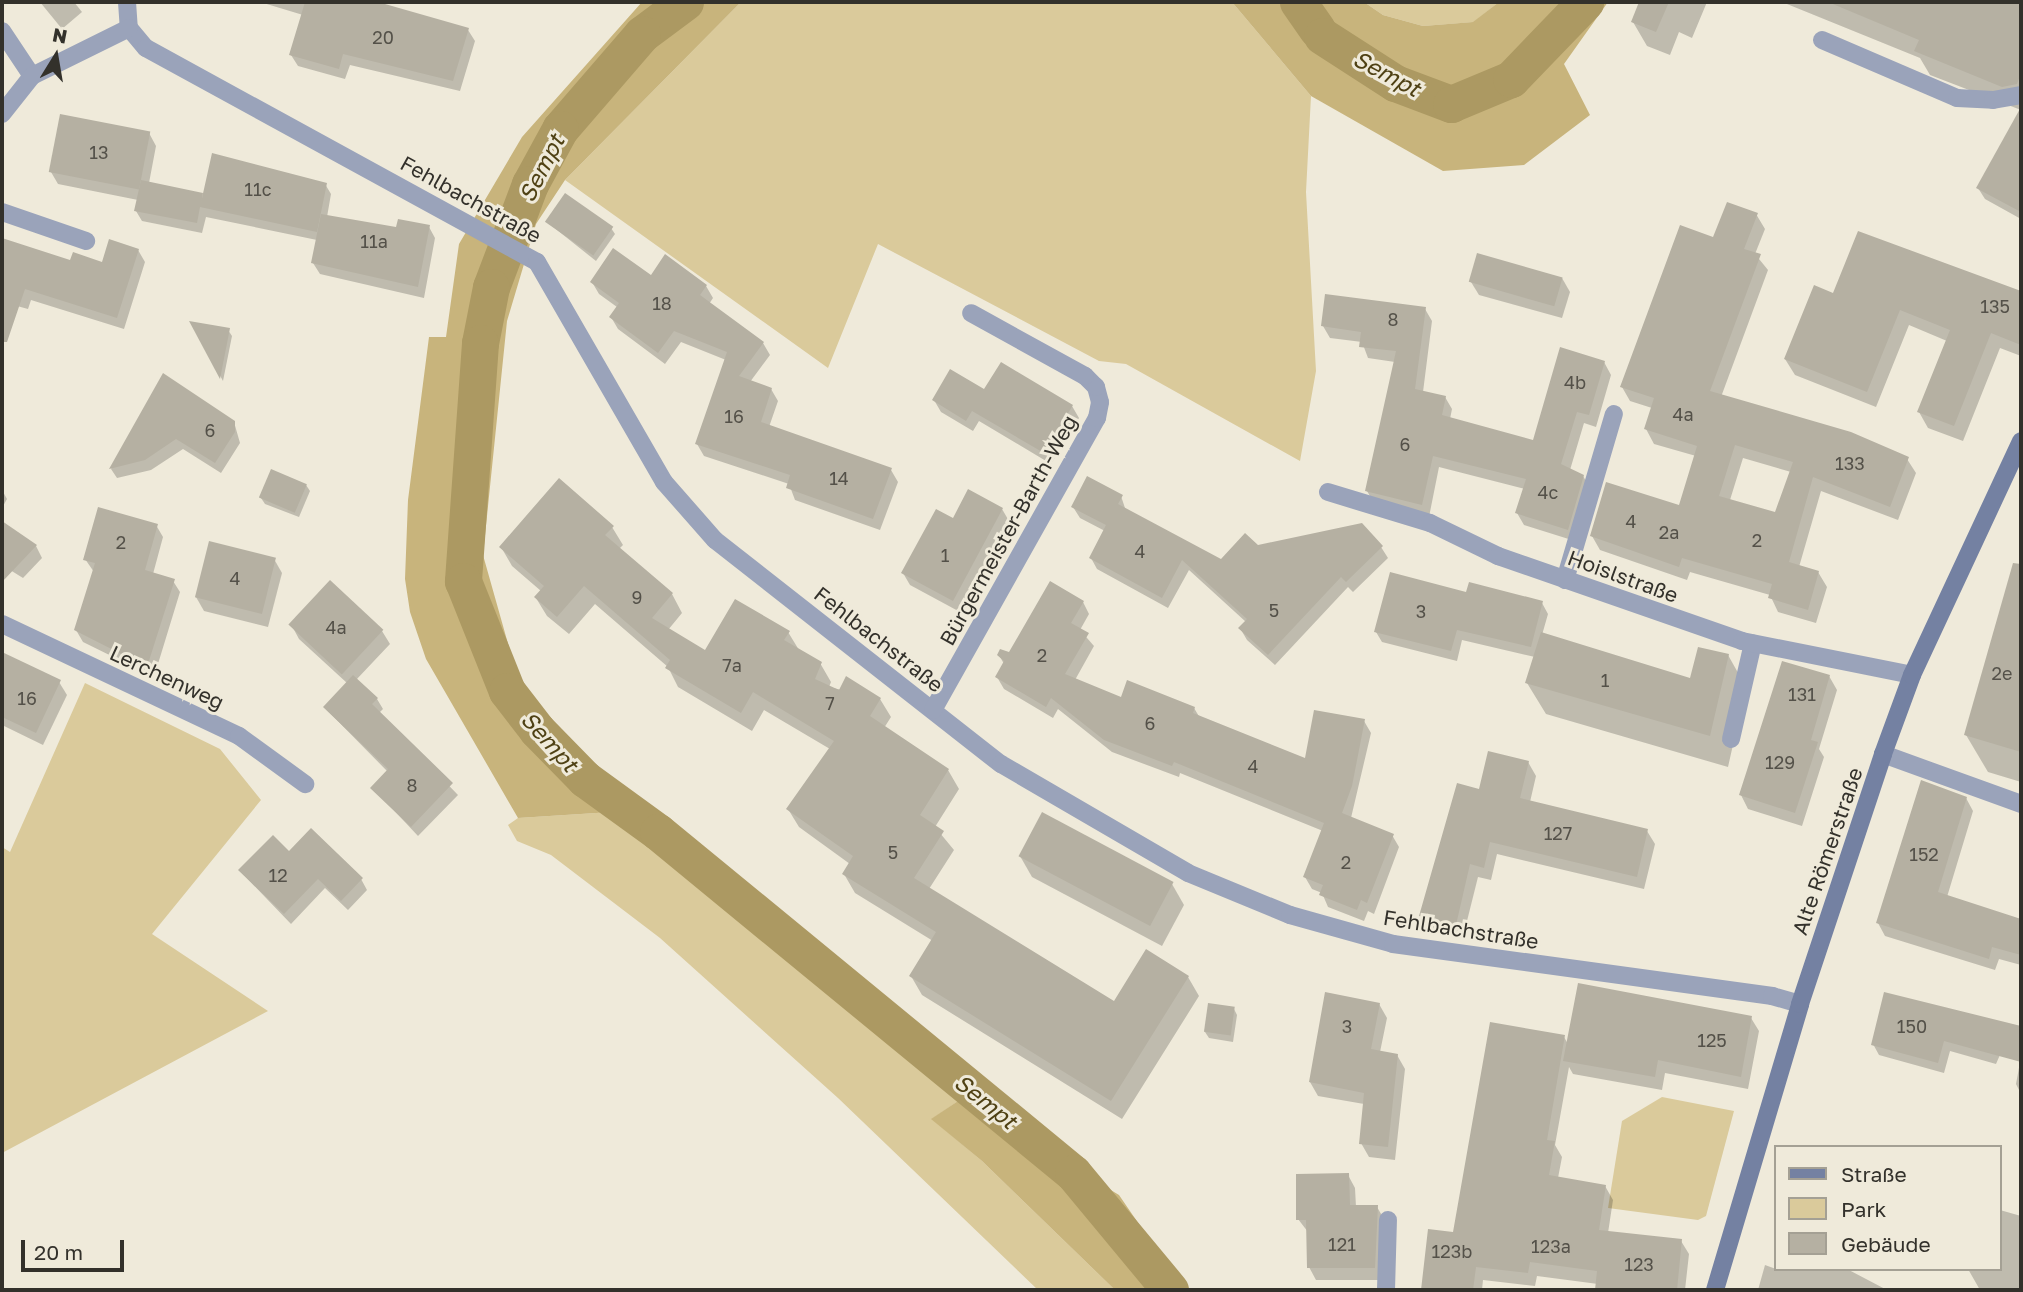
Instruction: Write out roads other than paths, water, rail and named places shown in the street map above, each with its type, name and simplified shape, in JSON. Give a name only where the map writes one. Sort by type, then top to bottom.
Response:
[{"type":"main road","name":"Alte Römerstraße","points":[[1715,1290],[1800,1004],[1912,675],[2019,450]]},
{"type":"street","points":[[2,114],[32,76],[129,28],[127,2]]},
{"type":"street","name":"Fehlbachstraße","points":[[129,28],[146,48],[486,231],[537,262],[664,482],[707,530],[1001,764],[1188,873],[1290,915],[1393,944],[1772,996],[1800,1004]]},
{"type":"street","points":[[2,31],[32,76]]},
{"type":"street","points":[[1822,40],[1957,98],[1993,100],[2021,95]]},
{"type":"street","points":[[2,212],[86,241]]},
{"type":"street","name":"Bürgermeister-Barth-Weg","points":[[933,710],[1100,410],[1099,394],[1091,380],[971,313]]},
{"type":"street","points":[[1565,580],[1614,414]]},
{"type":"street","name":"Hoislstraße","points":[[1328,492],[1430,523],[1498,556],[1753,643],[1912,675]]},
{"type":"street","name":"Lerchenweg","points":[[2,624],[239,736],[305,784]]},
{"type":"street","points":[[1731,739],[1753,643]]},
{"type":"street","points":[[1884,754],[2021,804]]},
{"type":"street","points":[[1386,1290],[1388,1220]]},
{"type":"waterway","name":"Sempt","points":[[685,2],[642,34],[560,129],[530,184],[491,287],[480,343],[463,581],[507,691],[537,730],[585,779],[658,832],[1073,1173],[1170,1290]]},
{"type":"waterway","name":"Sempt","points":[[1298,2],[1317,29]]},
{"type":"waterway","name":"Sempt","points":[[1322,36],[1395,83],[1451,104],[1511,79],[1585,2]]}]
